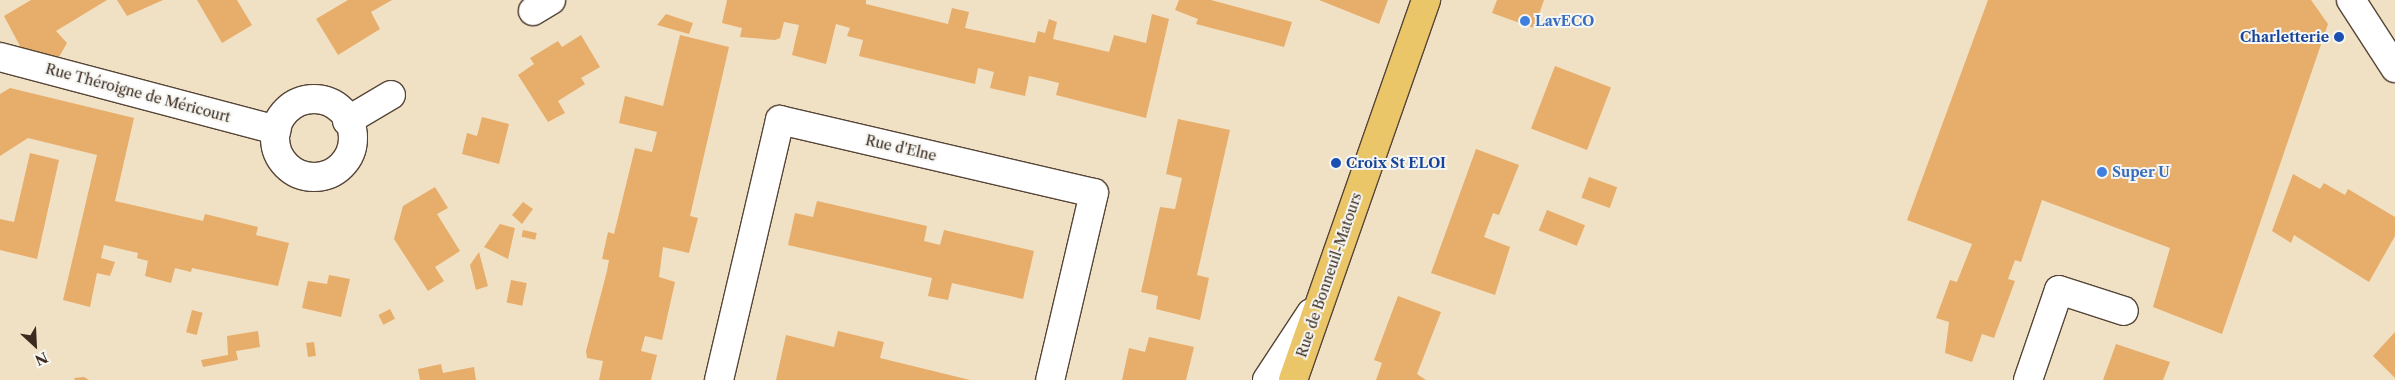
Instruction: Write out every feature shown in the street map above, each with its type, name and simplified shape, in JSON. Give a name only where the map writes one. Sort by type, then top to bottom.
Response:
[{"type":"main road","name":"Rue de Bonneuil-Matours","points":[[1293,380],[1426,0]]},
{"type":"street","points":[[2351,0],[2395,68]]},
{"type":"street","name":"Rue Théroigne de Méricourt","points":[[0,57],[277,130]]},
{"type":"street","points":[[347,121],[391,95]]},
{"type":"street","points":[[307,98],[339,106],[347,121],[355,137],[350,158],[318,178],[289,172],[273,146],[282,114],[307,98]]},
{"type":"street","name":"Rue d'Elne","points":[[719,380],[780,120],[1094,193],[1050,380]]},
{"type":"street","points":[[2028,380],[2059,290],[2124,311]]},
{"type":"street","points":[[1268,380],[1320,299]]},
{"type":"building","points":[[31,0],[107,0],[56,31],[67,43],[59,57],[21,48],[4,16]]},
{"type":"building","points":[[117,0],[163,0],[127,16]]},
{"type":"building","points":[[197,0],[237,0],[252,25],[222,43]]},
{"type":"building","points":[[348,0],[392,0],[371,12],[380,29],[338,55],[316,19]]},
{"type":"building","points":[[727,0],[866,0],[866,4],[948,24],[952,8],[969,12],[965,28],[1035,43],[1038,31],[1045,33],[1049,19],[1057,22],[1053,39],[1109,52],[1114,35],[1146,43],[1152,14],[1169,19],[1146,118],[1056,95],[1059,83],[1043,79],[1029,76],[1025,96],[990,88],[994,72],[978,68],[975,84],[859,56],[863,40],[847,36],[850,28],[836,24],[826,64],[792,55],[799,25],[784,22],[780,38],[775,40],[740,37],[742,28],[722,23]]},
{"type":"building","points":[[1179,0],[1211,0],[1292,22],[1284,47],[1196,24],[1198,19],[1175,10]]},
{"type":"building","points":[[1319,0],[1388,0],[1379,24]]},
{"type":"building","name":"LavECO","points":[[1497,0],[1544,0],[1534,28],[1492,13]]},
{"type":"building","name":"Super U","points":[[1988,0],[2311,0],[2328,24],[2222,334],[2153,307],[2170,248],[2042,200],[2021,262],[2015,260],[2008,279],[2015,281],[1994,338],[1982,334],[1972,362],[1945,353],[1949,322],[1936,318],[1950,280],[1957,282],[1972,244],[1907,220]]},
{"type":"building","points":[[666,14],[693,23],[689,34],[657,25]]},
{"type":"building","points":[[581,35],[600,67],[581,78],[585,84],[558,101],[565,113],[548,122],[518,75],[534,64],[530,58],[558,41],[562,47]]},
{"type":"building","points":[[680,35],[729,47],[690,216],[698,218],[689,253],[663,247],[659,277],[675,282],[662,340],[645,336],[641,351],[657,355],[651,380],[599,380],[603,361],[587,358],[586,351],[607,271],[609,260],[602,259],[608,232],[614,234],[635,148],[652,152],[657,132],[619,123],[625,96],[663,106]]},
{"type":"building","points":[[1555,66],[1611,88],[1587,150],[1531,129]]},
{"type":"building","points":[[10,88],[134,118],[115,201],[203,221],[205,214],[258,227],[256,235],[289,243],[278,286],[192,268],[191,272],[175,268],[171,283],[145,276],[148,261],[137,258],[138,253],[104,245],[101,258],[115,262],[110,276],[97,273],[90,307],[63,300],[97,155],[28,138],[0,156],[0,94]]},
{"type":"building","points":[[482,117],[509,124],[499,164],[462,154],[467,133],[477,136]]},
{"type":"building","points":[[1178,119],[1230,130],[1197,275],[1209,278],[1200,320],[1156,309],[1158,296],[1141,292],[1160,207],[1175,209],[1182,178],[1166,174]]},
{"type":"building","points":[[1476,149],[1519,165],[1499,215],[1493,213],[1484,237],[1510,247],[1495,295],[1431,273]]},
{"type":"building","points":[[30,153],[59,160],[37,259],[0,250],[0,219],[14,222]]},
{"type":"building","points":[[2293,174],[2320,189],[2324,183],[2345,195],[2348,189],[2395,217],[2395,236],[2369,282],[2294,235],[2291,243],[2272,231]]},
{"type":"building","points":[[1589,177],[1617,187],[1610,208],[1581,198]]},
{"type":"building","points":[[435,187],[448,208],[437,214],[460,251],[435,267],[444,281],[428,291],[394,239],[403,206]]},
{"type":"building","points":[[817,201],[927,226],[924,241],[940,245],[944,230],[1034,251],[1023,299],[952,283],[948,300],[928,296],[932,278],[788,245],[795,213],[813,217]]},
{"type":"building","points":[[523,202],[533,209],[522,224],[512,215]]},
{"type":"building","points":[[1547,210],[1585,225],[1577,246],[1539,230]]},
{"type":"building","points":[[500,224],[515,228],[508,259],[484,247]]},
{"type":"building","points":[[523,230],[537,233],[535,240],[522,237]]},
{"type":"building","points":[[479,252],[488,286],[476,290],[470,265]]},
{"type":"building","points":[[329,275],[350,279],[341,317],[302,308],[308,281],[327,284]]},
{"type":"building","points":[[511,280],[527,283],[522,306],[507,303]]},
{"type":"building","points":[[1398,296],[1441,312],[1417,374],[1426,380],[1376,380],[1382,363],[1374,360]]},
{"type":"building","points":[[390,309],[395,319],[383,325],[378,315]]},
{"type":"building","points":[[192,310],[203,313],[197,335],[186,332]]},
{"type":"building","points":[[258,331],[260,347],[236,351],[238,360],[203,367],[201,360],[228,355],[227,336]]},
{"type":"building","points":[[838,331],[884,342],[880,358],[970,380],[776,380],[786,335],[834,347]]},
{"type":"building","points":[[2395,332],[2395,378],[2373,356]]},
{"type":"building","points":[[1149,337],[1194,347],[1186,380],[1122,380],[1129,348],[1145,352]]},
{"type":"building","points":[[314,342],[316,356],[308,357],[306,343]]},
{"type":"building","points":[[2116,344],[2170,362],[2163,380],[2103,380]]},
{"type":"building","points":[[441,364],[443,373],[474,367],[476,380],[420,380],[418,369]]},
{"type":"building","points":[[84,377],[89,380],[75,380],[74,378]]},
{"type":"place","name":"LavECO","points":[[1525,21]]},
{"type":"place","name":"Charletterie","points":[[2339,37]]},
{"type":"place","name":"Croix St ELOI","points":[[1336,163]]},
{"type":"place","name":"Super U","points":[[2102,172]]}]
